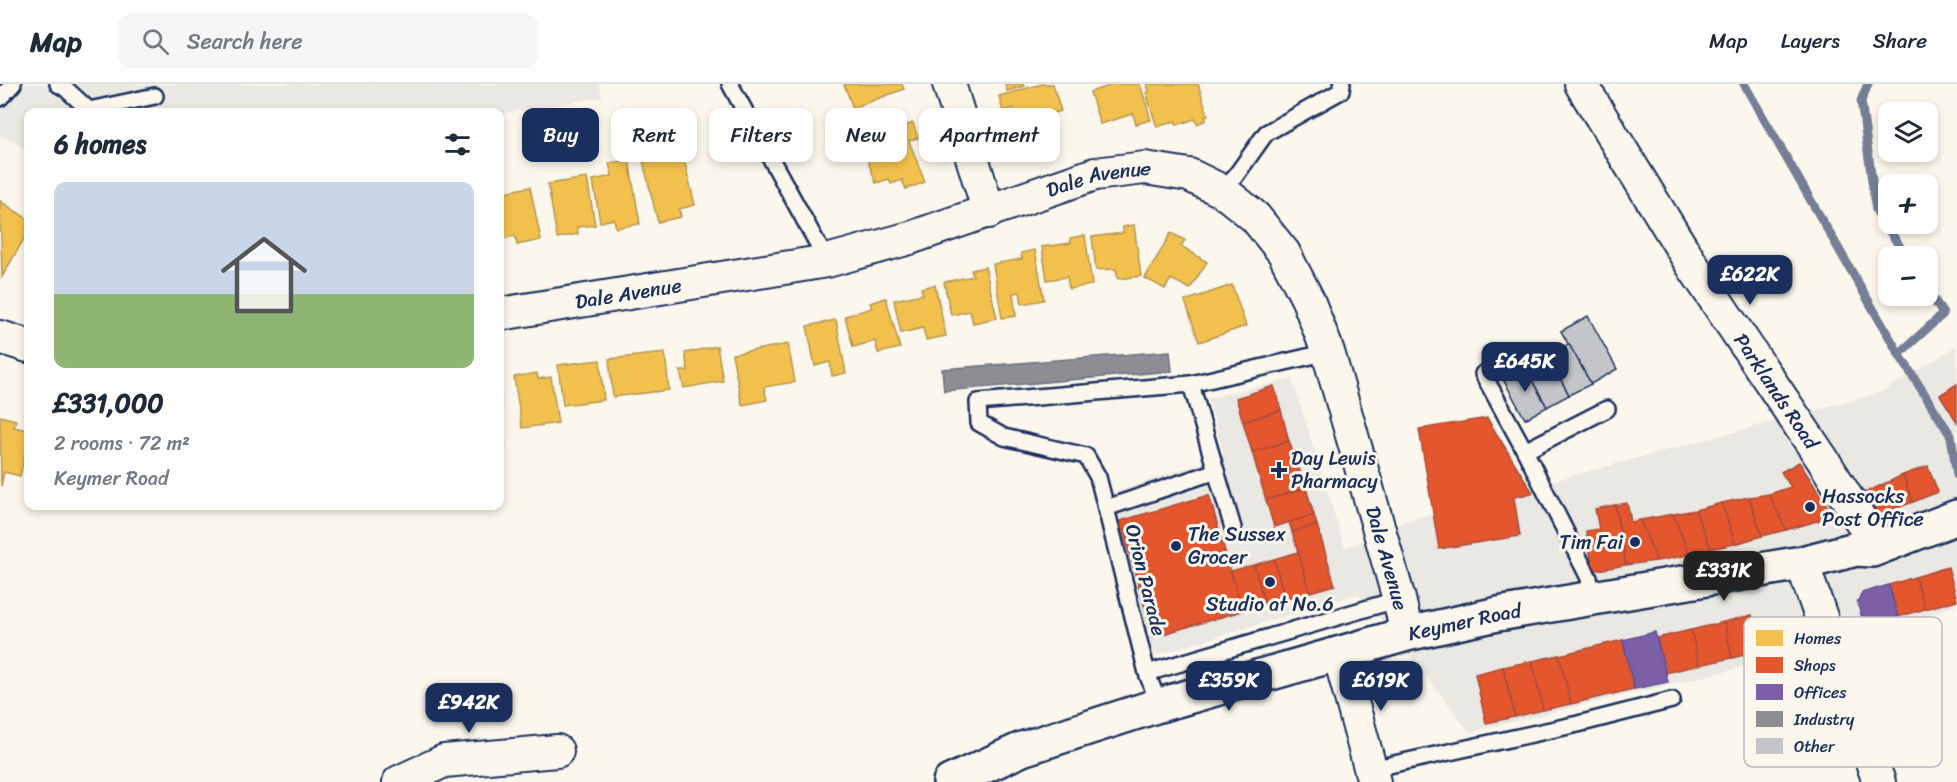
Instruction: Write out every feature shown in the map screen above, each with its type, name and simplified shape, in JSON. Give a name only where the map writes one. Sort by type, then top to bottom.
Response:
[{"type":"main road","name":"Keymer Road","points":[[950,782],[1022,749],[1156,706],[1407,634],[1498,614],[1802,563],[1856,549],[1872,550],[1957,517]]},
{"type":"street","points":[[949,84],[989,212]]},
{"type":"street","name":"Parklands Road","points":[[1581,84],[1692,265],[1823,460],[1865,527],[1872,550]]},
{"type":"street","name":"Dale Avenue","points":[[504,313],[827,261],[910,238],[1095,174],[1145,168],[1188,175],[1224,192],[1255,217],[1284,253],[1308,300],[1328,352],[1407,634]]},
{"type":"street","points":[[0,337],[24,345]]},
{"type":"street","points":[[1802,563],[1821,617]]},
{"type":"street","points":[[1340,654],[1372,776]]},
{"type":"street","points":[[399,782],[444,761],[557,751]]},
{"type":"street","points":[[1874,767],[1879,782]]},
{"type":"lane","points":[[0,98],[13,84]]},
{"type":"lane","points":[[58,84],[87,108]]},
{"type":"lane","points":[[730,84],[827,261]]},
{"type":"lane","points":[[1224,192],[1266,133],[1341,91],[1342,84]]},
{"type":"lane","points":[[98,108],[155,96]]},
{"type":"lane","points":[[1106,508],[1098,477],[1086,456],[1004,437],[979,423],[978,402],[1191,384],[1328,352]]},
{"type":"lane","points":[[1483,374],[1526,451],[1589,578],[1592,598]]},
{"type":"lane","points":[[1191,384],[1233,528]]},
{"type":"lane","points":[[1526,451],[1606,410]]},
{"type":"lane","name":"Orion Parade","points":[[1156,706],[1106,508],[1216,471]]},
{"type":"lane","points":[[1147,673],[1399,599]]},
{"type":"lane","points":[[1372,776],[1672,700]]},
{"type":"shaded area","points":[[0,84],[599,84],[602,97],[536,108],[522,108],[522,110],[504,113],[504,108],[24,108],[24,148],[0,135]]},
{"type":"shaded area","points":[[1957,346],[1957,604],[1924,617],[1744,617],[1744,667],[1470,732],[1384,623],[1358,594],[1147,658],[1109,494],[1224,455],[1208,398],[1292,379],[1345,548],[1409,520],[1882,392]]},
{"type":"building: Homes","points":[[844,84],[902,84],[904,89],[853,108]]},
{"type":"building: Homes","points":[[1005,84],[1023,84],[1024,86],[1007,91]]},
{"type":"building: Homes","points":[[1042,84],[1053,84],[1061,111],[1060,108],[1002,108],[999,96]]},
{"type":"building: Homes","points":[[1109,84],[1140,84],[1151,120],[1136,124],[1133,114],[1100,124],[1090,92],[1109,86]]},
{"type":"building: Homes","points":[[1147,84],[1198,84],[1208,115],[1205,116],[1206,120],[1197,124],[1195,119],[1177,125],[1175,121],[1157,127],[1146,93],[1149,92]]},
{"type":"building: Homes","points":[[913,123],[918,138],[909,141],[925,182],[906,189],[902,180],[891,184],[889,179],[876,183],[868,162],[907,162],[907,125]]},
{"type":"building: Homes","points":[[629,162],[640,224],[616,228],[614,219],[600,222],[593,180],[612,176],[609,163]]},
{"type":"building: Homes","points":[[643,162],[685,162],[695,205],[679,209],[681,217],[658,222]]},
{"type":"building: Homes","points":[[587,178],[595,225],[577,227],[578,234],[557,238],[548,184]]},
{"type":"building: Homes","points":[[530,187],[541,240],[517,245],[515,236],[504,238],[504,192]]},
{"type":"building: Homes","points":[[0,201],[24,216],[24,239],[2,277]]},
{"type":"building: Homes","points":[[1134,225],[1141,276],[1118,279],[1116,269],[1096,270],[1092,237],[1123,233],[1123,227]]},
{"type":"building: Homes","points":[[1171,233],[1185,240],[1181,246],[1207,262],[1190,289],[1171,279],[1165,289],[1145,278]]},
{"type":"building: Homes","points":[[1085,235],[1092,285],[1069,289],[1067,277],[1047,280],[1042,247],[1071,243],[1070,238]]},
{"type":"building: Homes","points":[[1035,250],[1044,300],[1022,304],[1020,292],[1013,293],[1016,316],[1002,318],[993,264],[1022,259],[1021,253]]},
{"type":"building: Homes","points":[[985,267],[997,318],[973,323],[970,311],[951,315],[944,282],[973,276],[971,270]]},
{"type":"building: Homes","points":[[935,285],[946,336],[926,340],[923,328],[901,333],[894,300],[923,294],[921,288]]},
{"type":"building: Homes","points":[[1232,285],[1246,326],[1199,342],[1185,301]]},
{"type":"building: Homes","points":[[886,298],[900,348],[878,353],[875,341],[853,347],[845,316],[872,308],[870,303]]},
{"type":"building: Homes","points":[[836,320],[846,373],[832,376],[830,362],[815,366],[807,326]]},
{"type":"building: Homes","points":[[788,344],[795,382],[764,387],[767,400],[742,405],[732,354]]},
{"type":"building: Homes","points":[[717,346],[723,381],[684,388],[680,371],[688,371],[685,353]]},
{"type":"building: Homes","points":[[665,353],[669,390],[613,397],[609,359]]},
{"type":"building: Homes","points":[[600,360],[604,400],[563,405],[558,365]]},
{"type":"building: Homes","points":[[537,373],[538,379],[551,377],[558,423],[522,428],[514,377]]},
{"type":"building: Homes","points":[[0,416],[16,420],[14,427],[24,429],[24,458],[20,476],[4,472],[1,486]]},
{"type":"building: Shops","points":[[1957,384],[1957,422],[1940,395]]},
{"type":"building: Shops","points":[[1274,386],[1281,410],[1243,422],[1236,398]]},
{"type":"building: Shops","points":[[1281,410],[1289,441],[1252,452],[1243,422]]},
{"type":"building: Shops","points":[[1487,418],[1533,493],[1514,497],[1520,536],[1439,549],[1419,429]]},
{"type":"building: Shops","name":"Day Lewis Pharmacy","points":[[1289,441],[1306,488],[1266,500],[1252,452]]},
{"type":"building: Shops","points":[[1799,462],[1834,516],[1786,530],[1769,494],[1791,487],[1781,472]]},
{"type":"building: Shops","points":[[1928,466],[1938,492],[1913,502],[1903,475]]},
{"type":"building: Shops","points":[[1903,475],[1913,502],[1878,515],[1864,493]]},
{"type":"building: Shops","points":[[1306,488],[1314,515],[1274,527],[1266,500]]},
{"type":"building: Shops","points":[[1769,494],[1786,530],[1762,536],[1749,497]]},
{"type":"building: Shops","name":"The Sussex Grocer","points":[[1209,495],[1242,611],[1153,637],[1120,521]]},
{"type":"building: Shops","points":[[1749,497],[1762,536],[1735,544],[1722,503]]},
{"type":"building: Shops","name":"Tim Fai","points":[[1627,503],[1631,522],[1640,520],[1657,561],[1626,565],[1615,505]]},
{"type":"building: Shops","points":[[1722,503],[1735,544],[1711,549],[1695,510]]},
{"type":"building: Shops","points":[[1615,505],[1626,565],[1593,571],[1586,531],[1599,529],[1595,509]]},
{"type":"building: Shops","points":[[1695,510],[1711,549],[1689,555],[1673,514]]},
{"type":"building: Shops","points":[[1673,514],[1689,555],[1657,561],[1640,520]]},
{"type":"building: Shops","points":[[1314,515],[1317,525],[1292,532],[1289,522]]},
{"type":"building: Shops","points":[[1317,525],[1335,585],[1310,592],[1292,532]]},
{"type":"building: Shops","points":[[1298,552],[1310,592],[1285,599],[1274,559]]},
{"type":"building: Shops","name":"Studio at No.6","points":[[1274,559],[1285,599],[1265,605],[1254,565]]},
{"type":"building: Shops","points":[[1254,565],[1265,605],[1242,611],[1231,571]]},
{"type":"building: Shops","points":[[1948,567],[1957,600],[1925,609],[1915,577]]},
{"type":"building: Shops","points":[[1915,577],[1925,609],[1898,617],[1889,585]]},
{"type":"building: Shops","points":[[1744,617],[1744,655],[1732,658],[1724,622]]},
{"type":"building: Shops","points":[[1724,622],[1732,658],[1699,665],[1691,630]]},
{"type":"building: Shops","points":[[1691,630],[1699,665],[1665,673],[1657,638]]},
{"type":"building: Shops","points":[[1623,640],[1634,689],[1571,704],[1559,655]]},
{"type":"building: Shops","points":[[1559,655],[1571,704],[1543,710],[1532,661]]},
{"type":"building: Shops","points":[[1532,661],[1543,710],[1515,717],[1503,667]]},
{"type":"building: Shops","points":[[1503,667],[1515,717],[1486,723],[1475,674]]},
{"type":"building: Offices","points":[[1889,585],[1898,617],[1862,617],[1857,602],[1862,593]]},
{"type":"building: Offices","points":[[1655,632],[1668,682],[1634,689],[1623,640]]},
{"type":"building: Industry","points":[[1170,351],[1172,371],[944,391],[942,369]]},
{"type":"building: Other","points":[[1588,316],[1617,369],[1591,384],[1561,331]]},
{"type":"building: Other","points":[[1569,344],[1591,384],[1569,395],[1547,355]]},
{"type":"building: Other","points":[[1547,355],[1569,395],[1547,407],[1525,368]]},
{"type":"building: Other","points":[[1525,368],[1547,407],[1525,419],[1503,379]]},
{"type":"waterway","points":[[1744,84],[1899,354]]},
{"type":"waterway","points":[[1868,84],[1861,101],[1876,210],[1899,246]]},
{"type":"waterway","points":[[1938,306],[1943,314],[1899,354],[1951,436],[1957,475]]},
{"type":"place","name":"Day Lewis Pharmacy","points":[[1279,470]]},
{"type":"place","name":"Hassocks Post Office","points":[[1810,507]]},
{"type":"place","name":"Tim Fai","points":[[1635,542]]},
{"type":"place","name":"The Sussex Grocer","points":[[1176,546]]},
{"type":"place","name":"Studio at No.6","points":[[1270,582]]}]
